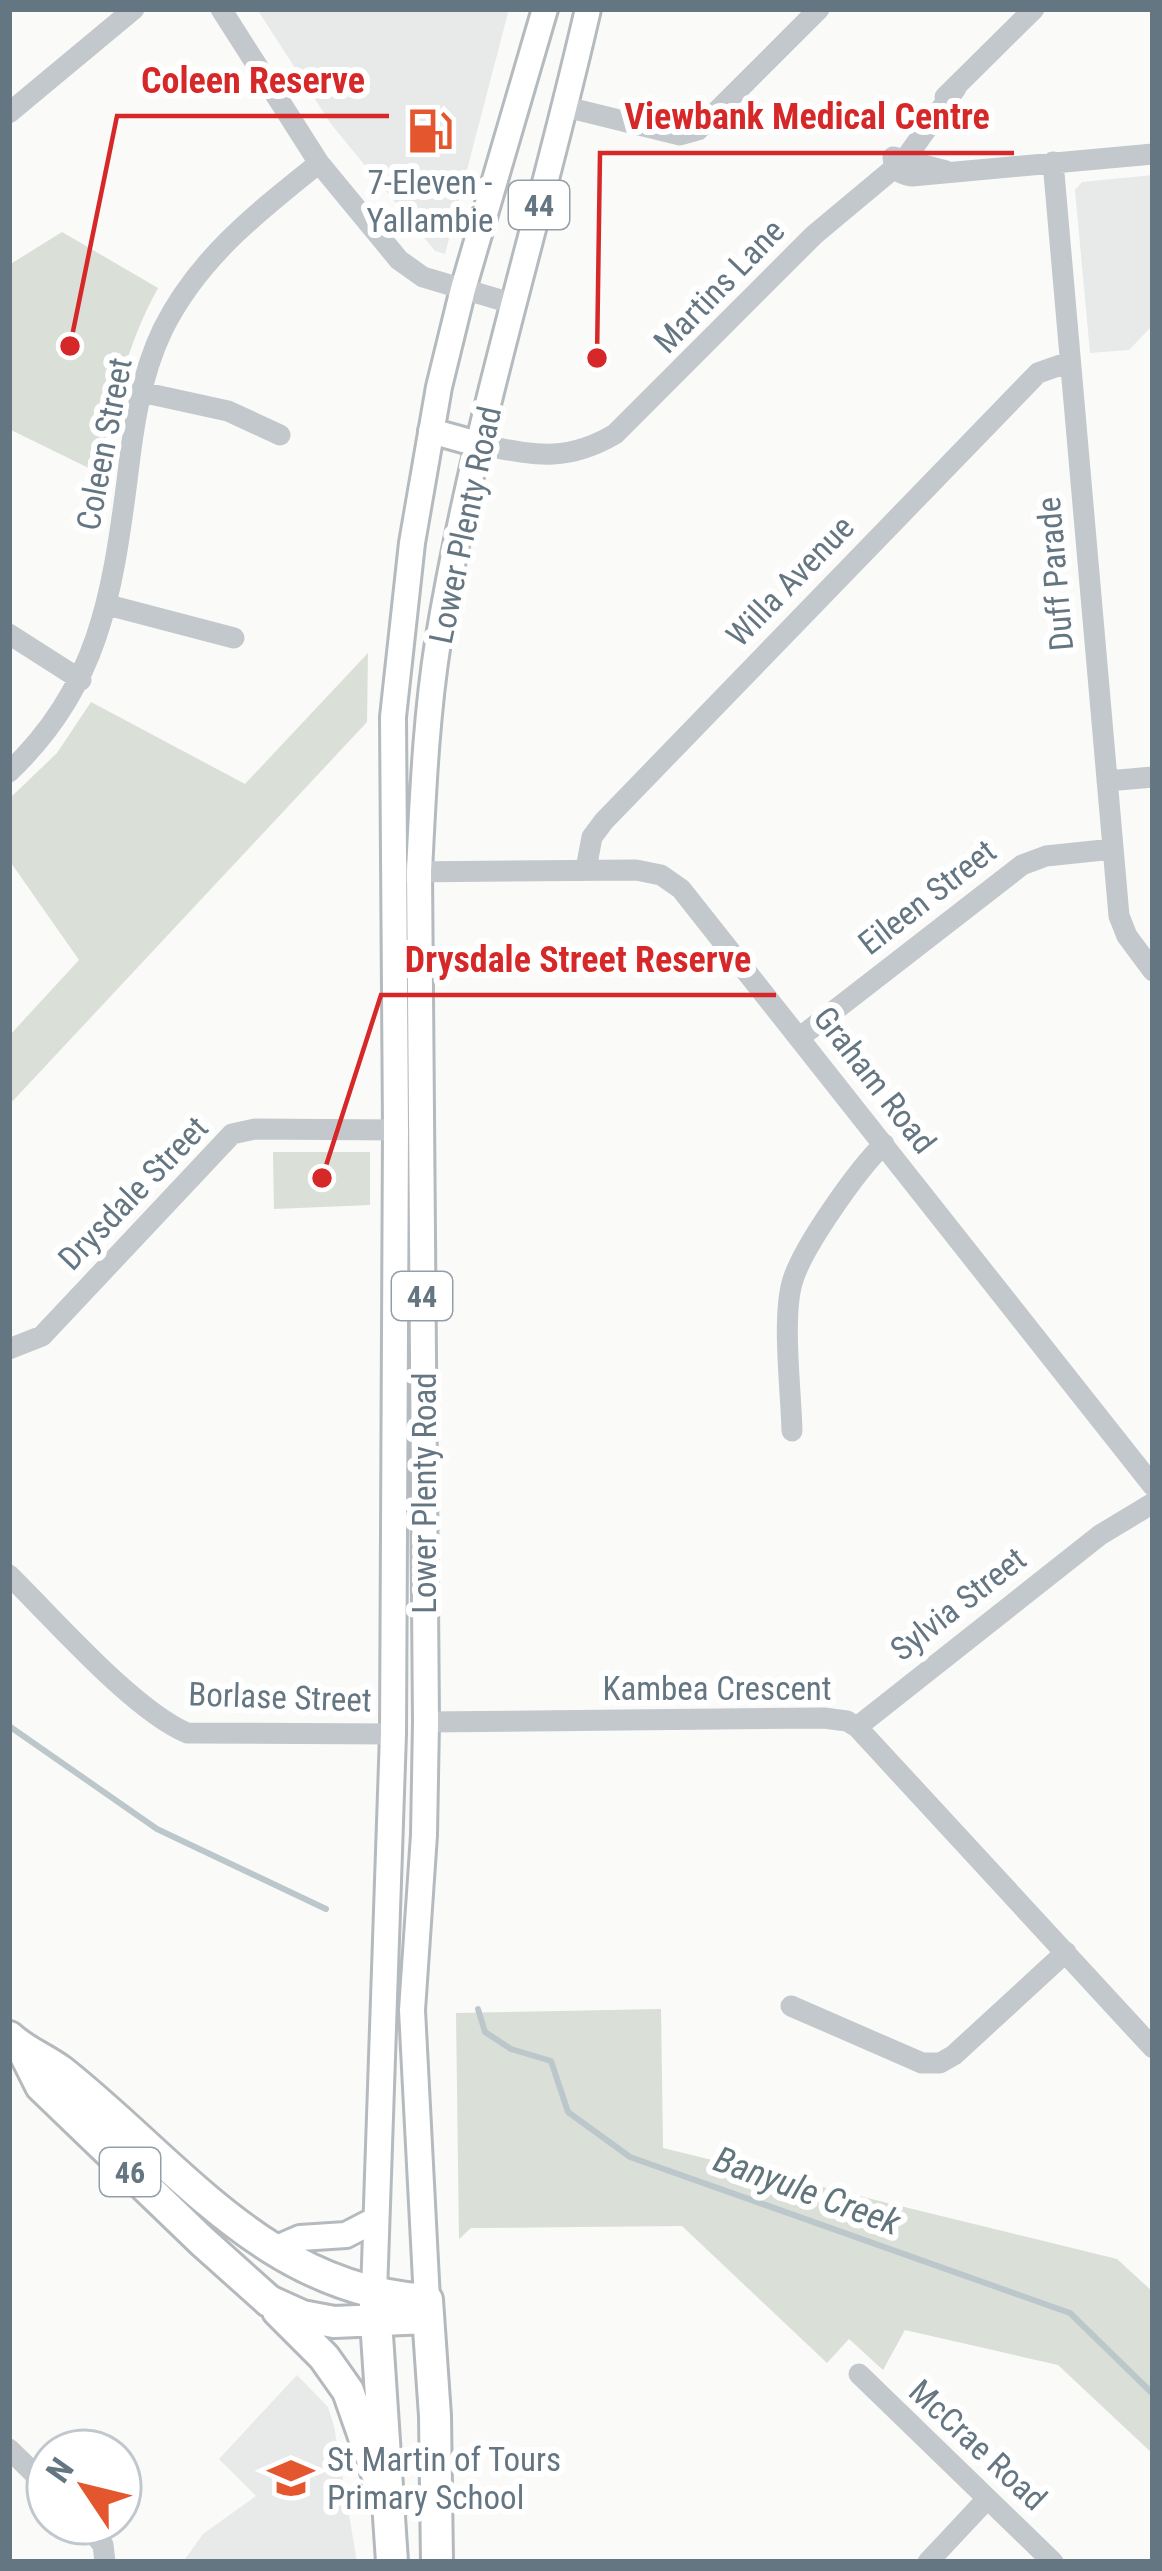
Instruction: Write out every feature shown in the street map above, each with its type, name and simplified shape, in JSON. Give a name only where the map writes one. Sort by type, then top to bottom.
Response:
[{"type":"highway","name":"46","points":[[14,2045],[59,2070],[141,2146],[272,2250],[375,2307]]},
{"type":"highway","name":"46","points":[[14,2045],[41,2086],[316,2348],[342,2380],[357,2410],[390,2511]]},
{"type":"highway","name":"46","points":[[250,2284],[269,2301],[302,2316],[334,2322],[375,2307],[428,2309]]},
{"type":"highway","name":"Lower Plenty Road","points":[[375,2307],[392,2562]]},
{"type":"highway","name":"Lower Plenty Road","points":[[428,2309],[437,2562]]},
{"type":"highway","points":[[384,2398],[401,2356],[414,2355],[431,2363]]},
{"type":"main road","name":"Lower Plenty Road","points":[[375,2307],[374,2221],[393,1734],[393,717],[398,650],[430,431],[464,289],[544,9]]},
{"type":"main road","name":"Lower Plenty Road","points":[[428,2309],[412,2010],[426,1722],[419,871],[429,711],[438,643],[481,445],[589,9]]},
{"type":"main road","points":[[430,431],[481,445]]},
{"type":"main road","points":[[272,2250],[300,2238],[346,2235],[374,2221]]},
{"type":"street","points":[[9,113],[134,9]]},
{"type":"street","points":[[221,9],[319,163],[411,270],[514,304]]},
{"type":"street","points":[[566,107],[680,135],[698,130],[819,9]]},
{"type":"street","name":"Martins Lane","points":[[481,445],[555,456],[576,454],[616,434],[814,236],[898,161],[956,88],[1034,9]]},
{"type":"street","points":[[898,161],[946,171],[1153,154]]},
{"type":"street","name":"Duff Parade","points":[[1053,162],[1122,926],[1153,970]]},
{"type":"street","name":"Coleen Street","points":[[9,772],[46,732],[80,680],[108,605],[141,392],[163,330],[214,252],[246,220],[319,163]]},
{"type":"street","name":"Willa Avenue","points":[[586,869],[592,838],[604,820],[1038,373],[1069,362]]},
{"type":"street","points":[[141,392],[245,416],[280,435]]},
{"type":"street","points":[[108,605],[234,638]]},
{"type":"street","points":[[9,634],[80,680]]},
{"type":"street","points":[[1107,781],[1153,776]]},
{"type":"street","name":"Eileen Street","points":[[799,1038],[1022,865],[1046,856],[1113,849]]},
{"type":"street","name":"Graham Road","points":[[392,873],[648,872],[681,889],[1152,1491]]},
{"type":"street","name":"Drysdale Street","points":[[9,1349],[42,1336],[232,1134],[255,1129],[396,1130]]},
{"type":"street","points":[[792,1431],[791,1286],[814,1240],[884,1144]]},
{"type":"street","name":"Sylvia Street","points":[[857,1726],[1152,1491]]},
{"type":"street","name":"Borlase Street","points":[[9,1575],[168,1725],[188,1733],[393,1734]]},
{"type":"street","name":"Kambea Crescent","points":[[426,1722],[848,1721],[1153,2048]]},
{"type":"street","points":[[790,2006],[910,2059],[940,2063],[1066,1952]]},
{"type":"street","name":"McCrae Road","points":[[859,2374],[1053,2562]]},
{"type":"street","points":[[928,2562],[987,2499]]},
{"type":"shaded area","points":[[257,9],[509,9],[445,254],[435,251],[331,124]]},
{"type":"shaded area","points":[[1153,175],[1153,325],[1129,350],[1090,353],[1075,190],[1082,182]]},
{"type":"shaded area","points":[[62,232],[158,288],[121,379],[103,475],[9,429],[9,265]]},
{"type":"shaded area","points":[[368,653],[367,722],[9,1105],[9,1036],[79,960],[9,860],[9,799],[57,753],[91,702],[245,784]]},
{"type":"shaded area","points":[[273,1152],[370,1152],[370,1205],[274,1209]]},
{"type":"shaded area","points":[[661,2009],[663,2148],[1117,2259],[1153,2292],[1153,2454],[1058,2365],[905,2330],[883,2370],[849,2339],[827,2363],[682,2226],[471,2228],[459,2239],[456,2013]]},
{"type":"shaded area","name":"St Martin of Tours Primary School","points":[[297,2375],[328,2407],[357,2562],[183,2562],[203,2534],[256,2496],[219,2459]]},
{"type":"waterway","name":"Banyule Creek","points":[[9,1726],[157,1829],[326,1909]]},
{"type":"waterway","name":"Banyule Creek","points":[[478,2009],[485,2032],[511,2049],[551,2061],[568,2112],[630,2157],[1070,2313],[1153,2394]]},
{"type":"place","name":"7-Eleven - Yallambie","points":[[430,131]]},
{"type":"place","name":"Coleen Reserve","points":[[70,346]]},
{"type":"place","name":"Viewbank Medical Centre","points":[[597,358]]},
{"type":"place","name":"Drysdale Street Reserve","points":[[322,1178]]},
{"type":"place","name":"St Martin of Tours Primary School","points":[[291,2478]]}]
